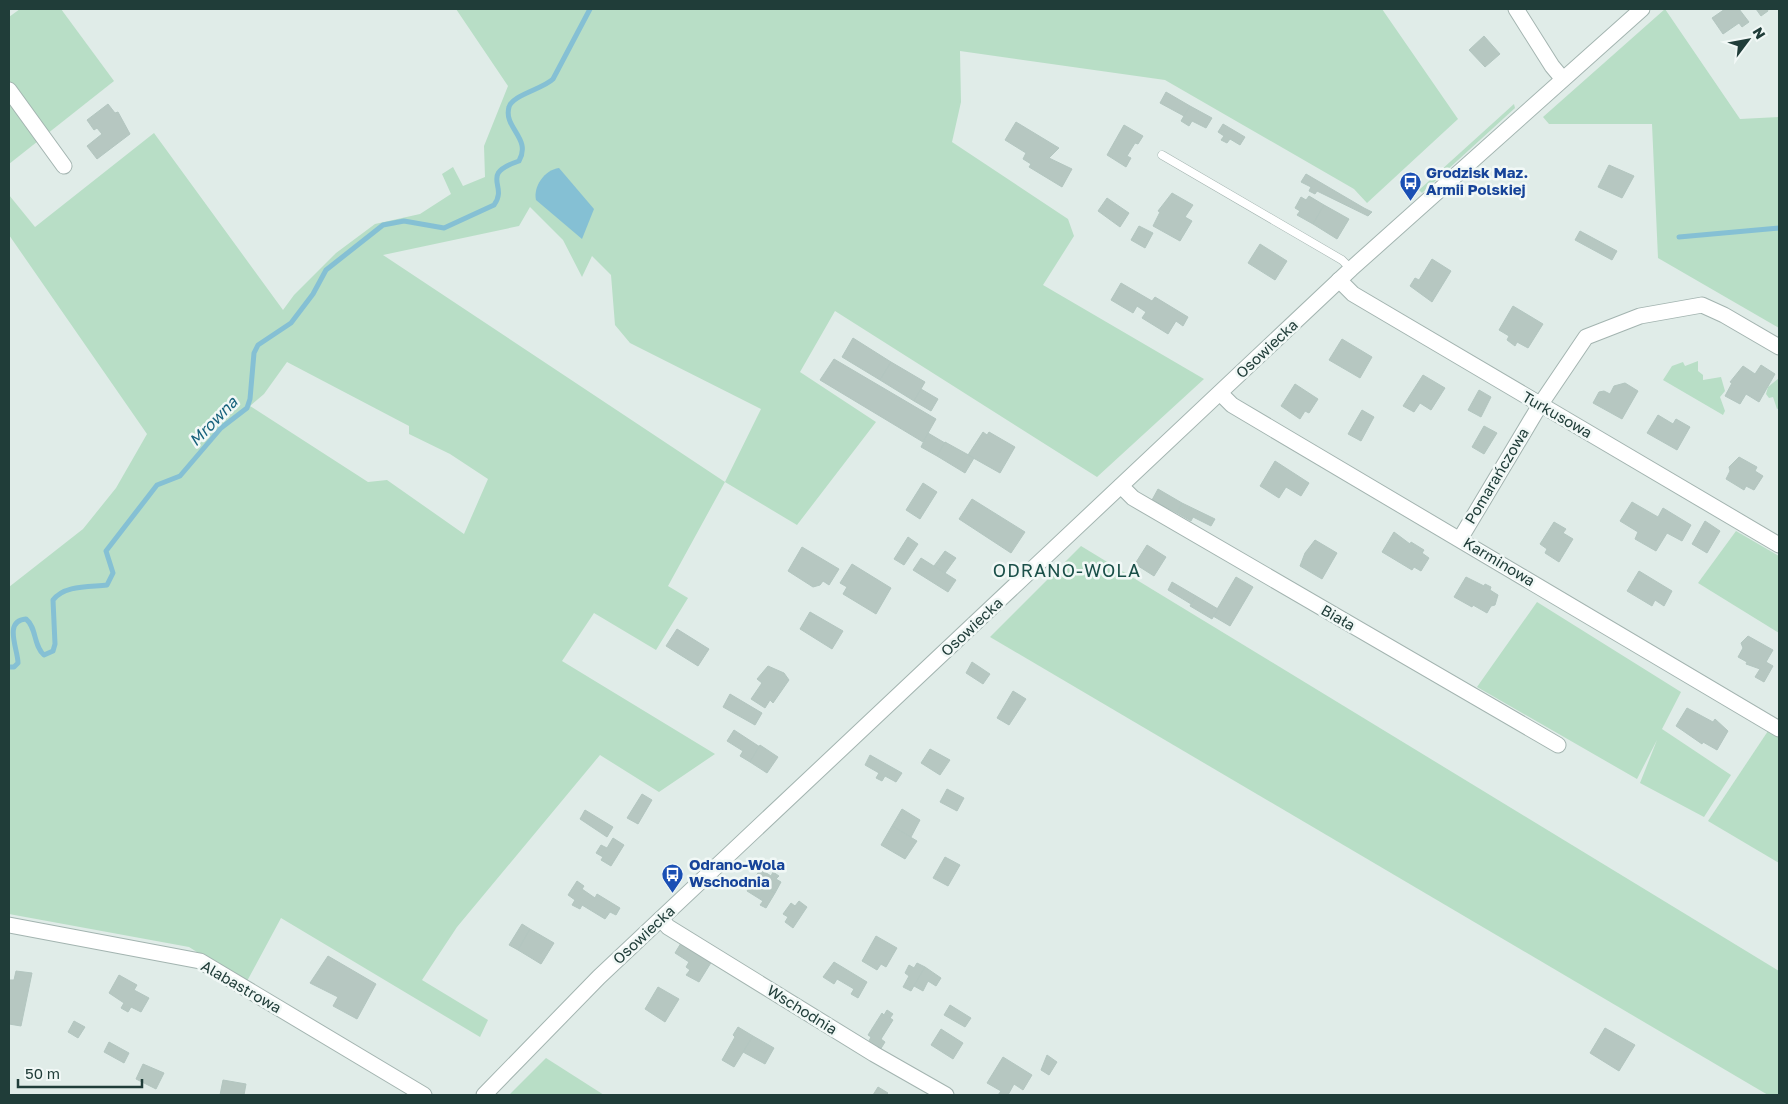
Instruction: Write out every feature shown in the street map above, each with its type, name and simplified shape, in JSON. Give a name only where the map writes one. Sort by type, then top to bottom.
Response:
[{"type":"street","points":[[1516,9],[1552,66],[1562,78]]},
{"type":"street","name":"Osowiecka","points":[[484,1095],[599,977],[1351,269],[1562,78],[1642,9]]},
{"type":"street","points":[[9,90],[64,166]]},
{"type":"street","name":"Turkusowa","points":[[1340,280],[1353,294],[1779,545]]},
{"type":"street","name":"Pomarańczowa","points":[[1460,539],[1540,405],[1586,337],[1640,316],[1702,305],[1724,314],[1779,347]]},
{"type":"street","name":"Karminowa","points":[[1220,393],[1232,405],[1779,728]]},
{"type":"street","name":"Biała","points":[[1121,486],[1133,498],[1558,746]]},
{"type":"street","name":"Wschodnia","points":[[661,919],[668,927],[866,1049],[946,1095]]},
{"type":"street","name":"Alabastrowa","points":[[9,925],[200,961],[424,1095]]},
{"type":"lane","points":[[1162,154],[1342,260],[1351,269]]},
{"type":"green space","points":[[20,9],[61,9],[114,81],[9,164],[9,17]]},
{"type":"green space","points":[[456,9],[1382,9],[1458,119],[1367,203],[1354,189],[1165,80],[960,51],[961,102],[952,142],[1068,219],[1074,236],[1043,285],[1204,379],[1097,477],[835,311],[800,372],[876,422],[797,525],[725,482],[668,586],[688,598],[656,650],[594,613],[562,661],[715,754],[659,792],[600,755],[457,927],[422,980],[488,1020],[480,1037],[281,918],[246,983],[189,947],[9,914],[9,587],[83,529],[116,488],[147,434],[9,235],[9,195],[35,227],[154,133],[283,310],[294,295],[336,253],[375,224],[420,214],[451,194],[442,174],[453,167],[463,186],[485,177],[484,146],[508,86]],"holes":[[[530,207],[563,240],[582,277],[592,256],[611,275],[615,325],[630,343],[761,409],[725,482],[383,255],[519,226]],[[287,362],[409,426],[409,434],[450,454],[488,479],[464,534],[387,480],[368,482],[250,406],[264,394]]]},
{"type":"green space","points":[[1665,9],[1740,119],[1779,117],[1779,328],[1658,258],[1652,124],[1549,124],[1543,117]]},
{"type":"green space","points":[[1514,104],[1515,108],[1422,193],[1419,190]]},
{"type":"green space","points":[[1698,361],[1698,371],[1703,375],[1703,380],[1721,377],[1725,391],[1720,397],[1725,411],[1723,415],[1663,380],[1672,366],[1683,362],[1685,366]]},
{"type":"green space","points":[[1779,378],[1779,408],[1777,409],[1773,397],[1769,398],[1766,394],[1768,387]]},
{"type":"green space","points":[[1736,531],[1779,556],[1779,633],[1698,583]]},
{"type":"green space","points":[[1081,546],[1779,971],[1779,1095],[1768,1095],[990,637]]},
{"type":"green space","points":[[1537,602],[1681,692],[1662,729],[1731,775],[1704,817],[1640,783],[1657,740],[1637,779],[1477,687]]},
{"type":"green space","points":[[1768,731],[1779,738],[1779,863],[1708,821]]},
{"type":"green space","points":[[546,1058],[604,1095],[509,1095]]},
{"type":"water","points":[[559,168],[594,209],[582,239],[536,200],[536,190],[541,180],[549,172]]},
{"type":"building","points":[[1725,9],[1739,9],[1749,22],[1742,27],[1739,23],[1723,34],[1712,18]]},
{"type":"building","points":[[1756,9],[1767,9],[1768,11],[1761,16]]},
{"type":"building","points":[[1484,36],[1500,54],[1485,67],[1469,50]]},
{"type":"building","points":[[1166,92],[1190,106],[1184,116],[1160,103]]},
{"type":"building","points":[[108,104],[115,113],[118,112],[130,134],[97,159],[87,146],[102,134],[97,128],[94,130],[87,120]]},
{"type":"building","points":[[1190,106],[1212,118],[1206,128],[1192,121],[1189,126],[1181,121]]},
{"type":"building","points":[[1016,122],[1059,148],[1049,158],[1072,169],[1062,187],[1029,167],[1031,164],[1023,159],[1026,153],[1005,140]]},
{"type":"building","points":[[1223,124],[1245,137],[1240,145],[1230,139],[1227,143],[1221,140],[1224,136],[1218,132]]},
{"type":"building","points":[[1124,125],[1143,136],[1138,144],[1135,143],[1127,156],[1131,158],[1126,167],[1107,155]]},
{"type":"building","points":[[1609,165],[1634,176],[1622,198],[1598,187]]},
{"type":"building","points":[[1306,174],[1372,212],[1368,216],[1317,191],[1315,194],[1309,191],[1311,187],[1301,182]]},
{"type":"building","points":[[1172,193],[1193,205],[1185,217],[1192,221],[1180,241],[1153,226],[1160,212],[1158,211]]},
{"type":"building","points":[[1309,196],[1324,205],[1313,224],[1297,215],[1300,211],[1295,208],[1301,197],[1306,200]]},
{"type":"building","points":[[1107,198],[1129,213],[1120,227],[1098,211]]},
{"type":"building","points":[[1324,205],[1349,219],[1337,239],[1313,224]]},
{"type":"building","points":[[1139,226],[1153,233],[1145,248],[1131,240]]},
{"type":"building","points":[[1580,231],[1617,251],[1612,260],[1575,240]]},
{"type":"building","points":[[1260,244],[1287,261],[1275,280],[1248,263]]},
{"type":"building","points":[[1432,259],[1451,271],[1432,302],[1410,286],[1415,278],[1419,280]]},
{"type":"building","points":[[1121,283],[1152,301],[1155,297],[1188,317],[1183,326],[1176,321],[1168,334],[1142,318],[1146,312],[1137,306],[1133,313],[1111,300]]},
{"type":"building","points":[[1513,306],[1543,324],[1528,348],[1517,342],[1515,346],[1507,340],[1509,336],[1499,330]]},
{"type":"building","points":[[853,338],[891,362],[880,380],[842,357]]},
{"type":"building","points":[[1342,339],[1372,357],[1360,378],[1329,360]]},
{"type":"building","points":[[834,359],[936,419],[923,442],[820,380]]},
{"type":"building","points":[[891,362],[925,382],[914,401],[880,380]]},
{"type":"building","points":[[1761,365],[1775,374],[1759,402],[1746,394],[1740,404],[1725,396],[1732,383],[1730,382],[1743,366],[1755,374]]},
{"type":"building","points":[[1423,375],[1445,388],[1431,410],[1420,403],[1414,412],[1403,406]]},
{"type":"building","points":[[1625,383],[1638,391],[1622,419],[1593,403],[1599,392],[1604,391],[1610,394],[1614,386]]},
{"type":"building","points":[[1295,384],[1318,399],[1309,413],[1305,411],[1300,419],[1281,406]]},
{"type":"building","points":[[921,389],[938,399],[931,411],[914,401]]},
{"type":"building","points":[[1479,390],[1491,397],[1481,417],[1468,410]]},
{"type":"building","points":[[1362,410],[1374,417],[1361,441],[1348,434]]},
{"type":"building","points":[[1658,415],[1673,424],[1676,419],[1690,427],[1677,450],[1647,433]]},
{"type":"building","points":[[1484,426],[1497,433],[1484,454],[1472,447]]},
{"type":"building","points":[[983,432],[987,435],[989,432],[1015,447],[1000,473],[968,455]]},
{"type":"building","points":[[928,433],[945,443],[937,456],[921,447]]},
{"type":"building","points":[[945,442],[974,458],[965,473],[937,456]]},
{"type":"building","points":[[1739,457],[1757,467],[1755,471],[1763,476],[1754,490],[1746,486],[1744,490],[1726,479],[1730,471],[1729,467]]},
{"type":"building","points":[[1275,461],[1309,483],[1301,496],[1286,487],[1279,498],[1260,486]]},
{"type":"building","points":[[923,483],[937,492],[920,519],[906,510]]},
{"type":"building","points":[[1158,489],[1182,503],[1177,513],[1152,500]]},
{"type":"building","points":[[972,499],[1025,532],[1011,553],[959,519]]},
{"type":"building","points":[[1632,502],[1658,517],[1663,508],[1691,525],[1682,541],[1667,533],[1656,551],[1635,539],[1638,532],[1620,521]]},
{"type":"building","points":[[1182,503],[1215,519],[1211,526],[1193,517],[1191,521],[1177,513]]},
{"type":"building","points":[[1705,521],[1720,531],[1707,553],[1692,544]]},
{"type":"building","points":[[1554,522],[1566,529],[1563,533],[1573,539],[1559,562],[1545,553],[1547,549],[1540,544]]},
{"type":"building","points":[[1394,532],[1410,544],[1411,542],[1424,550],[1422,553],[1429,558],[1421,571],[1414,567],[1412,570],[1382,552]]},
{"type":"building","points":[[908,537],[918,544],[904,565],[894,559]]},
{"type":"building","points":[[1315,540],[1337,553],[1322,579],[1300,566],[1305,553]]},
{"type":"building","points":[[1147,545],[1166,557],[1154,576],[1135,564]]},
{"type":"building","points":[[802,547],[839,569],[829,585],[823,581],[820,585],[813,587],[788,571]]},
{"type":"building","points":[[945,551],[956,558],[945,573],[934,566]]},
{"type":"building","points":[[921,558],[956,580],[948,592],[913,570]]},
{"type":"building","points":[[852,564],[891,588],[876,614],[843,594],[847,587],[840,583]]},
{"type":"building","points":[[1639,571],[1672,591],[1664,606],[1655,600],[1652,606],[1627,591]]},
{"type":"building","points":[[1236,577],[1253,587],[1230,626],[1213,616]]},
{"type":"building","points":[[1466,577],[1484,586],[1485,584],[1491,587],[1490,590],[1498,595],[1495,605],[1491,606],[1487,613],[1454,597]]},
{"type":"building","points":[[1172,582],[1196,596],[1191,604],[1168,590]]},
{"type":"building","points":[[1196,596],[1218,609],[1212,619],[1190,606]]},
{"type":"building","points":[[810,612],[843,631],[832,649],[800,629]]},
{"type":"building","points":[[677,629],[709,649],[698,666],[666,646]]},
{"type":"building","points":[[1748,636],[1773,650],[1766,662],[1773,666],[1764,682],[1755,677],[1760,669],[1746,664],[1747,662],[1738,657],[1743,648],[1741,643]]},
{"type":"building","points":[[972,662],[990,674],[983,684],[966,673]]},
{"type":"building","points":[[768,666],[784,673],[789,680],[773,703],[770,700],[765,708],[751,699],[762,683],[757,679]]},
{"type":"building","points":[[1013,691],[1026,699],[1009,725],[997,718]]},
{"type":"building","points":[[730,694],[762,713],[755,725],[723,707]]},
{"type":"building","points":[[1687,708],[1713,722],[1715,719],[1728,731],[1717,750],[1703,742],[1702,744],[1676,726]]},
{"type":"building","points":[[734,730],[760,747],[750,762],[740,756],[743,751],[727,741]]},
{"type":"building","points":[[760,745],[778,757],[767,773],[750,762]]},
{"type":"building","points":[[930,749],[950,760],[940,775],[921,763]]},
{"type":"building","points":[[870,755],[902,773],[896,782],[885,776],[882,781],[876,778],[879,773],[865,765]]},
{"type":"building","points":[[947,789],[964,798],[957,811],[940,802]]},
{"type":"building","points":[[642,794],[652,800],[638,824],[627,818]]},
{"type":"building","points":[[902,809],[920,820],[911,837],[892,826]]},
{"type":"building","points":[[585,810],[613,827],[607,837],[580,819]]},
{"type":"building","points":[[892,826],[917,841],[905,859],[881,845]]},
{"type":"building","points":[[613,838],[624,845],[611,866],[601,860],[603,857],[596,853],[601,845],[607,848]]},
{"type":"building","points":[[945,857],[960,865],[948,886],[933,878]]},
{"type":"building","points":[[760,869],[771,876],[773,872],[779,876],[776,879],[781,882],[775,893],[754,880]]},
{"type":"building","points":[[754,880],[775,893],[766,908],[760,905],[763,901],[747,891]]},
{"type":"building","points":[[577,881],[584,886],[582,889],[595,898],[597,894],[620,908],[616,915],[610,912],[605,919],[582,905],[580,909],[572,905],[575,900],[568,895]]},
{"type":"building","points":[[799,901],[807,907],[793,928],[785,922],[788,917],[783,914],[791,903],[795,906]]},
{"type":"building","points":[[522,924],[530,929],[518,950],[509,945]]},
{"type":"building","points":[[530,929],[554,943],[541,964],[518,950]]},
{"type":"building","points":[[876,936],[897,948],[886,967],[881,964],[877,970],[862,961]]},
{"type":"building","points":[[681,943],[712,961],[699,982],[686,975],[690,970],[686,967],[689,962],[675,953]]},
{"type":"building","points":[[328,956],[376,984],[357,1019],[333,1006],[338,997],[310,983]]},
{"type":"building","points":[[834,962],[867,982],[858,998],[851,994],[854,989],[837,979],[834,984],[823,977]]},
{"type":"building","points":[[917,963],[925,967],[911,991],[903,987],[909,976],[905,973],[909,965],[914,968]]},
{"type":"building","points":[[925,967],[941,978],[936,986],[928,981],[923,991],[914,986]]},
{"type":"building","points":[[16,971],[32,973],[21,1026],[9,1024],[9,980],[14,980]]},
{"type":"building","points":[[119,975],[137,985],[134,990],[149,998],[141,1012],[131,1007],[128,1012],[121,1008],[124,1003],[109,993]]},
{"type":"building","points":[[658,987],[679,999],[665,1022],[645,1009]]},
{"type":"building","points":[[950,1005],[971,1018],[965,1027],[944,1015]]},
{"type":"building","points":[[887,1010],[893,1014],[890,1018],[893,1020],[881,1039],[885,1042],[880,1050],[868,1043],[871,1037],[868,1035],[882,1013],[884,1015]]},
{"type":"building","points":[[74,1021],[85,1027],[78,1038],[68,1032]]},
{"type":"building","points":[[738,1027],[753,1036],[734,1067],[722,1060],[735,1037],[733,1035]]},
{"type":"building","points":[[1605,1028],[1635,1045],[1619,1071],[1590,1053]]},
{"type":"building","points":[[941,1029],[963,1043],[953,1059],[931,1045]]},
{"type":"building","points":[[753,1036],[774,1048],[765,1064],[743,1052]]},
{"type":"building","points":[[109,1042],[129,1053],[124,1063],[104,1052]]},
{"type":"building","points":[[1047,1055],[1057,1062],[1049,1075],[1041,1070]]},
{"type":"building","points":[[1003,1057],[1032,1075],[1023,1090],[1014,1084],[1008,1095],[998,1095],[1001,1091],[987,1083]]},
{"type":"building","points":[[143,1064],[164,1073],[156,1089],[136,1079]]},
{"type":"building","points":[[223,1080],[246,1084],[244,1095],[220,1095]]},
{"type":"building","points":[[878,1087],[888,1093],[886,1095],[873,1095]]},
{"type":"waterway","name":"Mrowna","points":[[9,667],[14,667],[18,663],[13,630],[19,621],[26,619],[32,627],[38,646],[44,655],[53,651],[55,644],[53,600],[70,589],[107,585],[113,573],[106,551],[157,485],[180,476],[221,428],[247,408],[250,399],[254,353],[258,345],[291,323],[313,294],[326,270],[383,225],[404,221],[444,228],[494,205],[498,198],[497,176],[507,166],[519,161],[522,153],[520,139],[508,114],[509,107],[516,99],[553,79],[590,9]]},
{"type":"waterway","points":[[1679,237],[1779,228]]},
{"type":"place","name":"Grodzisk Maz. Armii Polskiej","points":[[1410,201]]},
{"type":"place","name":"Odrano-Wola Wschodnia","points":[[673,893]]},
{"type":"district","name":"ODRANO-WOLA","points":[[1067,571]]}]
